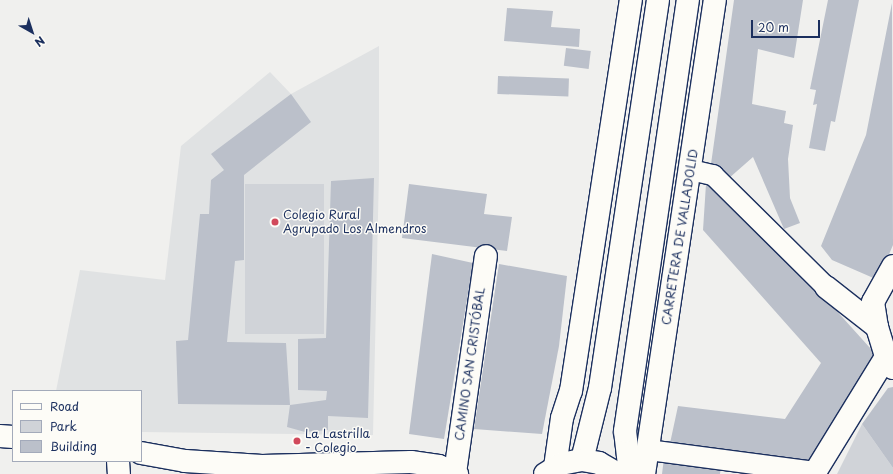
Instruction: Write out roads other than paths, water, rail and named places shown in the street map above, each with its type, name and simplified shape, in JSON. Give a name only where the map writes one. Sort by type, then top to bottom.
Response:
[{"type":"main road","points":[[550,471],[562,418],[571,391],[631,0]]},
{"type":"main road","points":[[582,460],[600,388],[658,0]]},
{"type":"main road","name":"CARRETERA DE VALLADOLID","points":[[630,474],[625,430],[688,0]]},
{"type":"main road","name":"CARRETERA DE VALLADOLID","points":[[644,474],[691,170],[715,0]]},
{"type":"main road","name":"CAMINO SAN CRISTÓBAL","points":[[142,453],[185,461],[262,466],[411,462],[431,469],[456,473],[486,256]]},
{"type":"main road","points":[[814,473],[889,363],[875,317],[873,302],[893,266]]},
{"type":"main road","points":[[826,286],[875,317]]},
{"type":"main road","points":[[875,317],[893,291]]},
{"type":"main road","points":[[0,436],[12,437]]},
{"type":"main road","points":[[550,471],[582,460],[599,463],[618,474]]},
{"type":"main road","points":[[118,462],[119,474]]},
{"type":"street","points":[[691,170],[713,174],[826,286]]},
{"type":"street","points":[[648,450],[814,473]]},
{"type":"place","name":"Colegio Rural Agrupado Los Almendros","points":[[275,222]]},
{"type":"place","name":"La Lastrilla - Colegio","points":[[297,441]]}]
